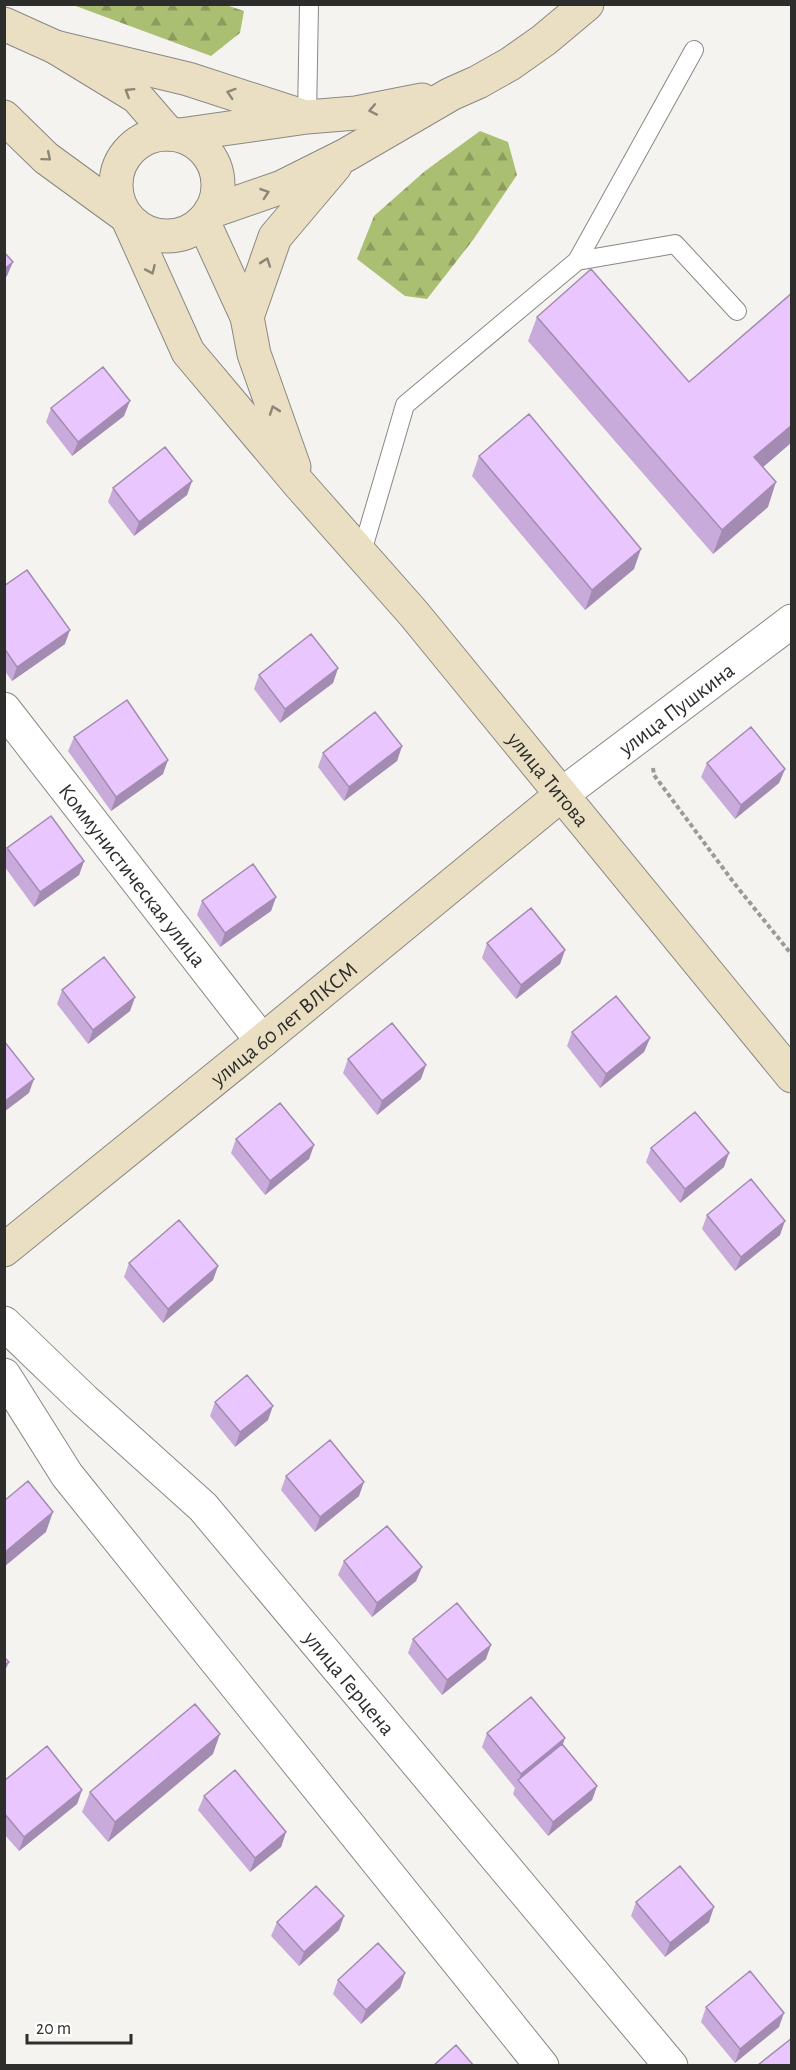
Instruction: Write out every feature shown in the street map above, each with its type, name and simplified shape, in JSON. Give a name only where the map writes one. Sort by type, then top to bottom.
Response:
[{"type":"main road","points":[[4,117],[46,158],[144,230],[165,236],[185,232],[207,216],[282,187],[346,155],[451,94],[510,64],[544,40],[587,4]]},
{"type":"main road","points":[[4,24],[55,47],[137,97],[174,134],[199,145],[206,152],[216,171],[217,192],[207,216],[247,317],[254,354],[300,485]]},
{"type":"main road","points":[[55,47],[188,79],[307,117]]},
{"type":"main road","points":[[127,217],[121,208],[116,188],[119,167],[124,157],[139,142],[158,134],[356,113],[451,94]]},
{"type":"main road","points":[[247,317],[275,237],[346,155]]},
{"type":"main road","name":"улица Титова","points":[[127,217],[188,352],[300,485],[414,614],[792,1076]]},
{"type":"main road","name":"улица 60 лет ВЛКСМ","points":[[4,1250],[561,795]]},
{"type":"street","name":"улица Пушкина","points":[[561,795],[792,621]]},
{"type":"street","name":"Коммунистическая улица","points":[[4,709],[262,1041]]},
{"type":"street","name":"улица Герцена","points":[[4,1323],[84,1400],[203,1507],[670,2066]]},
{"type":"street","points":[[4,1375],[66,1475],[542,2066]]},
{"type":"lane","points":[[307,117],[309,4]]},
{"type":"lane","points":[[361,555],[405,405],[577,261],[694,50]]},
{"type":"lane","points":[[577,261],[675,244],[737,311]]},
{"type":"path","points":[[650,728],[654,775],[734,883],[792,955]]},
{"type":"green space","points":[[73,5],[226,5],[244,11],[240,33],[211,56]]},
{"type":"green space","points":[[480,131],[508,142],[517,175],[473,240],[427,299],[405,296],[357,259],[374,216],[425,171]]},
{"type":"building","points":[[4,252],[13,262],[4,269]]},
{"type":"building","points":[[591,269],[689,382],[792,293],[792,425],[754,457],[776,482],[722,530],[537,317]]},
{"type":"building","points":[[103,367],[130,401],[78,442],[51,408]]},
{"type":"building","points":[[529,414],[641,549],[592,590],[479,456]]},
{"type":"building","points":[[165,447],[192,481],[139,522],[113,488]]},
{"type":"building","points":[[27,570],[70,630],[17,667],[4,648],[4,586]]},
{"type":"building","points":[[311,634],[338,668],[285,709],[259,675]]},
{"type":"building","points":[[127,700],[168,760],[116,797],[74,737]]},
{"type":"building","points":[[375,712],[402,746],[349,787],[323,753]]},
{"type":"building","points":[[751,727],[785,769],[741,805],[707,763]]},
{"type":"building","points":[[51,816],[84,861],[40,892],[7,848]]},
{"type":"building","points":[[253,864],[276,897],[225,933],[202,901]]},
{"type":"building","points":[[531,908],[565,950],[521,985],[487,943]]},
{"type":"building","points":[[104,957],[135,997],[93,1030],[62,990]]},
{"type":"building","points":[[616,996],[650,1038],[606,1074],[572,1032]]},
{"type":"building","points":[[392,1023],[426,1065],[382,1101],[348,1059]]},
{"type":"building","points":[[4,1041],[34,1079],[4,1102]]},
{"type":"building","points":[[280,1103],[314,1145],[270,1181],[236,1139]]},
{"type":"building","points":[[695,1112],[729,1153],[685,1189],[651,1148]]},
{"type":"building","points":[[751,1179],[785,1221],[741,1257],[707,1215]]},
{"type":"building","points":[[179,1220],[218,1266],[168,1309],[129,1263]]},
{"type":"building","points":[[247,1375],[273,1406],[240,1432],[215,1402]]},
{"type":"building","points":[[330,1440],[364,1482],[320,1517],[286,1476]]},
{"type":"building","points":[[28,1481],[53,1512],[4,1553],[4,1501]]},
{"type":"building","points":[[387,1526],[422,1567],[377,1603],[344,1561]]},
{"type":"building","points":[[457,1603],[491,1645],[447,1680],[413,1639]]},
{"type":"building","points":[[531,1697],[565,1738],[521,1774],[487,1733]]},
{"type":"building","points":[[195,1704],[220,1734],[115,1822],[90,1792]]},
{"type":"building","points":[[562,1744],[597,1786],[553,1822],[518,1780]]},
{"type":"building","points":[[47,1746],[82,1790],[24,1837],[4,1813],[4,1781]]},
{"type":"building","points":[[235,1770],[286,1832],[255,1858],[204,1796]]},
{"type":"building","points":[[680,1866],[714,1907],[670,1943],[636,1902]]},
{"type":"building","points":[[316,1886],[344,1916],[304,1952],[277,1922]]},
{"type":"building","points":[[378,1943],[405,1973],[366,2010],[338,1980]]},
{"type":"building","points":[[750,1971],[784,2013],[740,2049],[706,2007]]},
{"type":"building","points":[[792,2038],[792,2066],[758,2065]]},
{"type":"building","points":[[456,2045],[474,2066],[433,2066]]}]
